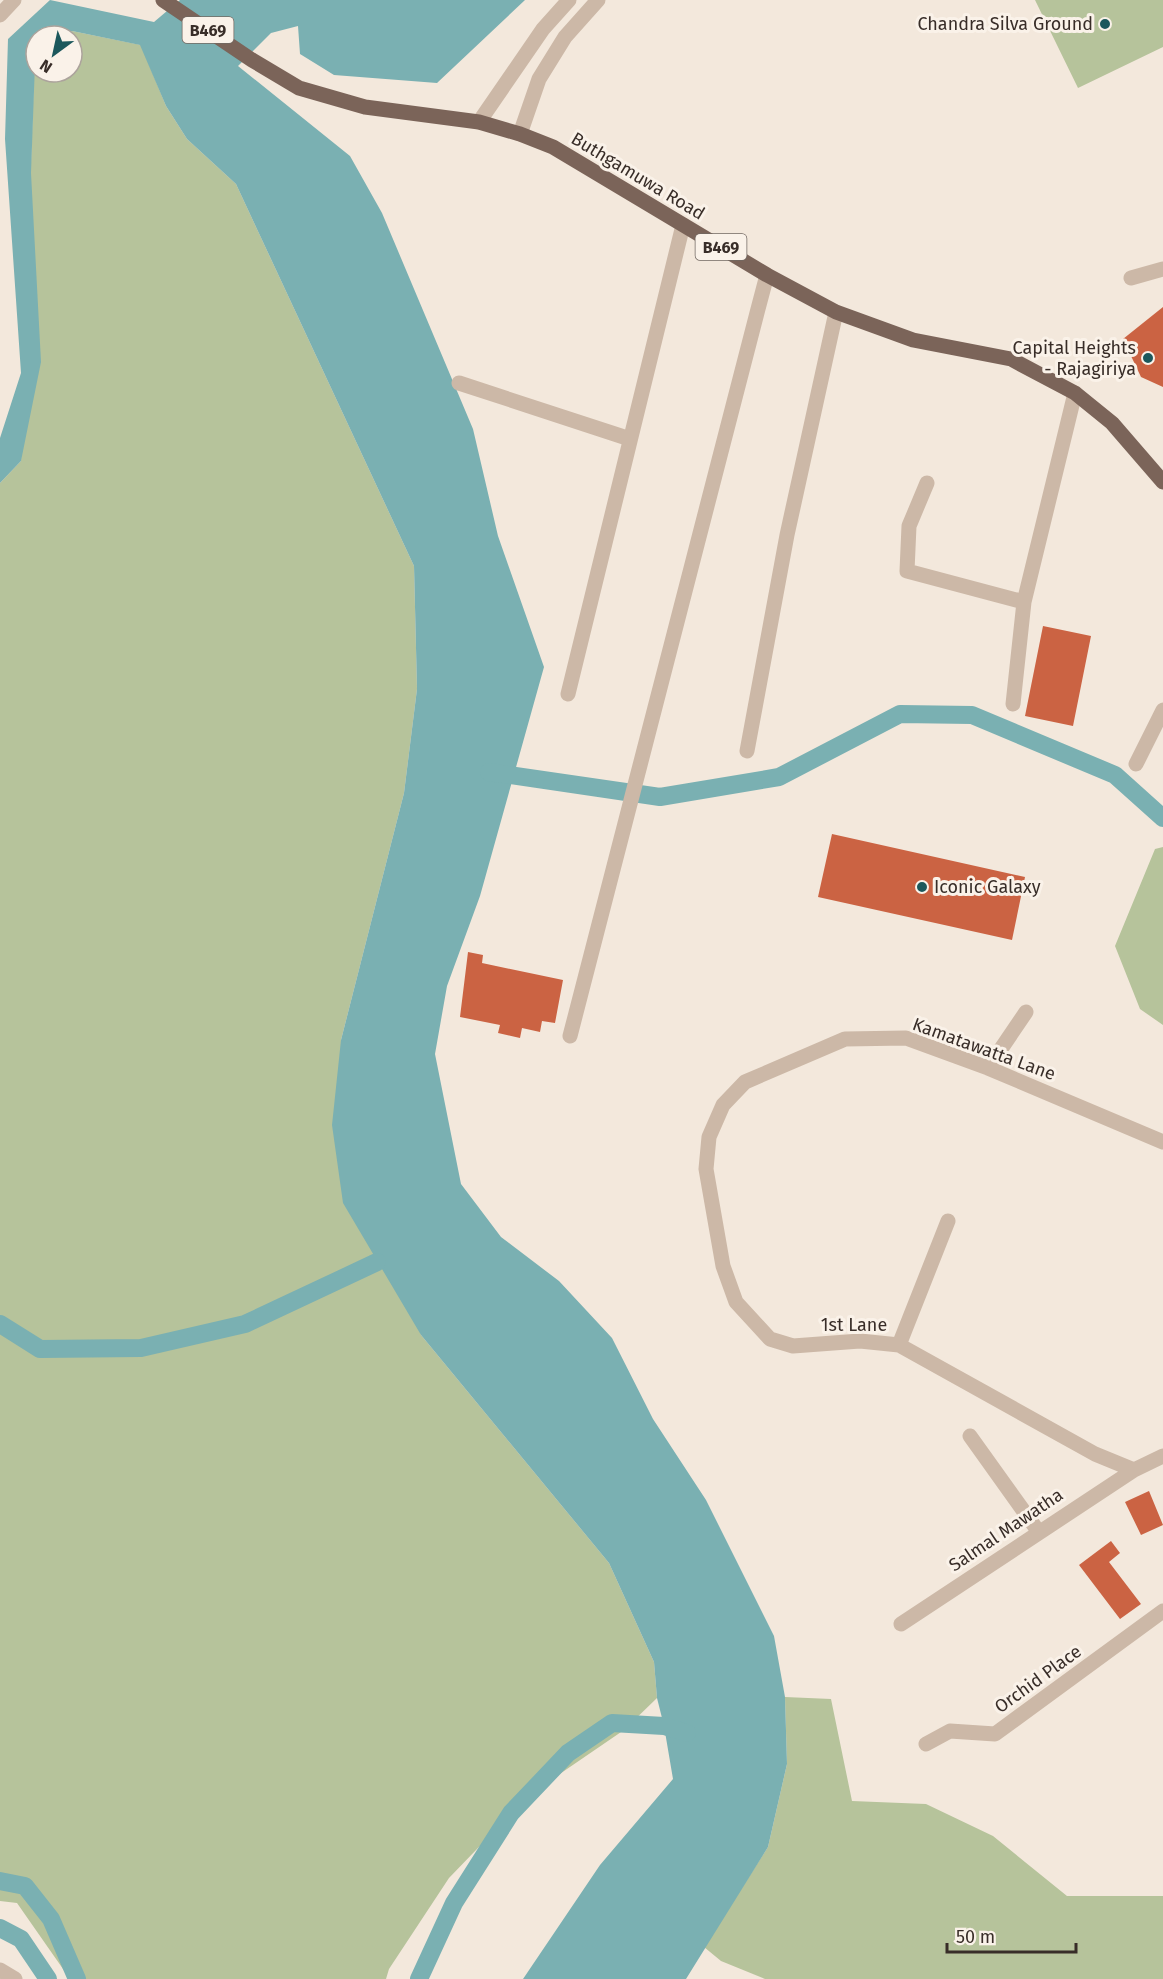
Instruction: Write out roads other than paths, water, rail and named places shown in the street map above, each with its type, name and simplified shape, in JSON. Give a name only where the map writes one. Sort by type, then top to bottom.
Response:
[{"type":"main road","name":"Buthgamuwa Road","points":[[163,0],[252,60],[299,88],[365,107],[479,122],[520,134],[553,147],[767,275],[836,312],[913,340],[1011,359],[1075,393],[1112,423],[1163,482]]},
{"type":"street","points":[[0,15],[14,0]]},
{"type":"street","points":[[479,122],[543,29],[569,0]]},
{"type":"street","points":[[520,134],[539,79],[565,37],[598,0]]},
{"type":"street","points":[[568,694],[682,225]]},
{"type":"street","points":[[1131,278],[1163,269]]},
{"type":"street","points":[[570,1036],[637,782],[696,540],[767,275]]},
{"type":"street","points":[[747,751],[787,535],[836,312]]},
{"type":"street","points":[[459,383],[630,439]]},
{"type":"street","points":[[1013,704],[1024,602],[1075,393]]},
{"type":"street","points":[[927,483],[909,526],[907,571],[1024,602]]},
{"type":"street","points":[[1136,764],[1163,710]]},
{"type":"street","points":[[988,1068],[1026,1012]]},
{"type":"street","name":"Kamatawatta Lane","points":[[705,1169],[709,1137],[723,1105],[745,1082],[845,1039],[906,1038],[988,1068],[1163,1142]]},
{"type":"street","name":"1st Lane","points":[[705,1169],[723,1266],[736,1302],[770,1339],[793,1346],[860,1341],[899,1345],[1095,1454],[1134,1470]]},
{"type":"street","points":[[899,1345],[948,1221]]},
{"type":"street","points":[[970,1436],[1038,1531]]},
{"type":"street","points":[[1134,1470],[1163,1456]]},
{"type":"street","name":"Salmal Mawatha","points":[[901,1624],[1038,1531],[1134,1470]]},
{"type":"street","name":"Orchid Place","points":[[926,1744],[950,1731],[995,1734],[1163,1611]]},
{"type":"street","points":[[0,1970],[15,1979]]},
{"type":"water","points":[[50,0],[154,22],[180,0],[525,0],[437,83],[334,75],[300,54],[298,26],[271,33],[238,66],[350,156],[382,213],[473,429],[498,536],[544,667],[480,896],[447,986],[435,1054],[461,1184],[501,1237],[559,1281],[612,1338],[653,1419],[706,1500],[774,1636],[785,1697],[787,1764],[768,1847],[686,1979],[523,1979],[600,1865],[673,1779],[657,1698],[654,1662],[609,1563],[421,1335],[343,1203],[332,1125],[341,1040],[404,793],[417,689],[414,566],[236,184],[187,139],[166,106],[140,45],[84,33],[84,24],[24,24]]},
{"type":"water","points":[[24,24],[24,84],[34,84],[31,173],[41,362],[21,461],[0,483],[0,438],[21,373],[5,139],[8,39]]},
{"type":"waterway","points":[[489,772],[660,797],[779,777],[900,714],[972,715],[1115,775],[1163,818]]},
{"type":"waterway","points":[[0,1324],[40,1349],[141,1348],[245,1324],[377,1262]]},
{"type":"waterway","points":[[419,1979],[454,1903],[511,1813],[568,1753],[612,1723],[664,1726],[687,1733]]},
{"type":"waterway","points":[[0,1881],[25,1886],[51,1919],[77,1979]]},
{"type":"waterway","points":[[0,1928],[21,1939],[48,1979]]},
{"type":"place","name":"Chandra Silva Ground","points":[[1105,24]]},
{"type":"place","name":"Capital Heights - Rajagiriya","points":[[1148,358]]},
{"type":"place","name":"Iconic Galaxy","points":[[922,887]]}]
